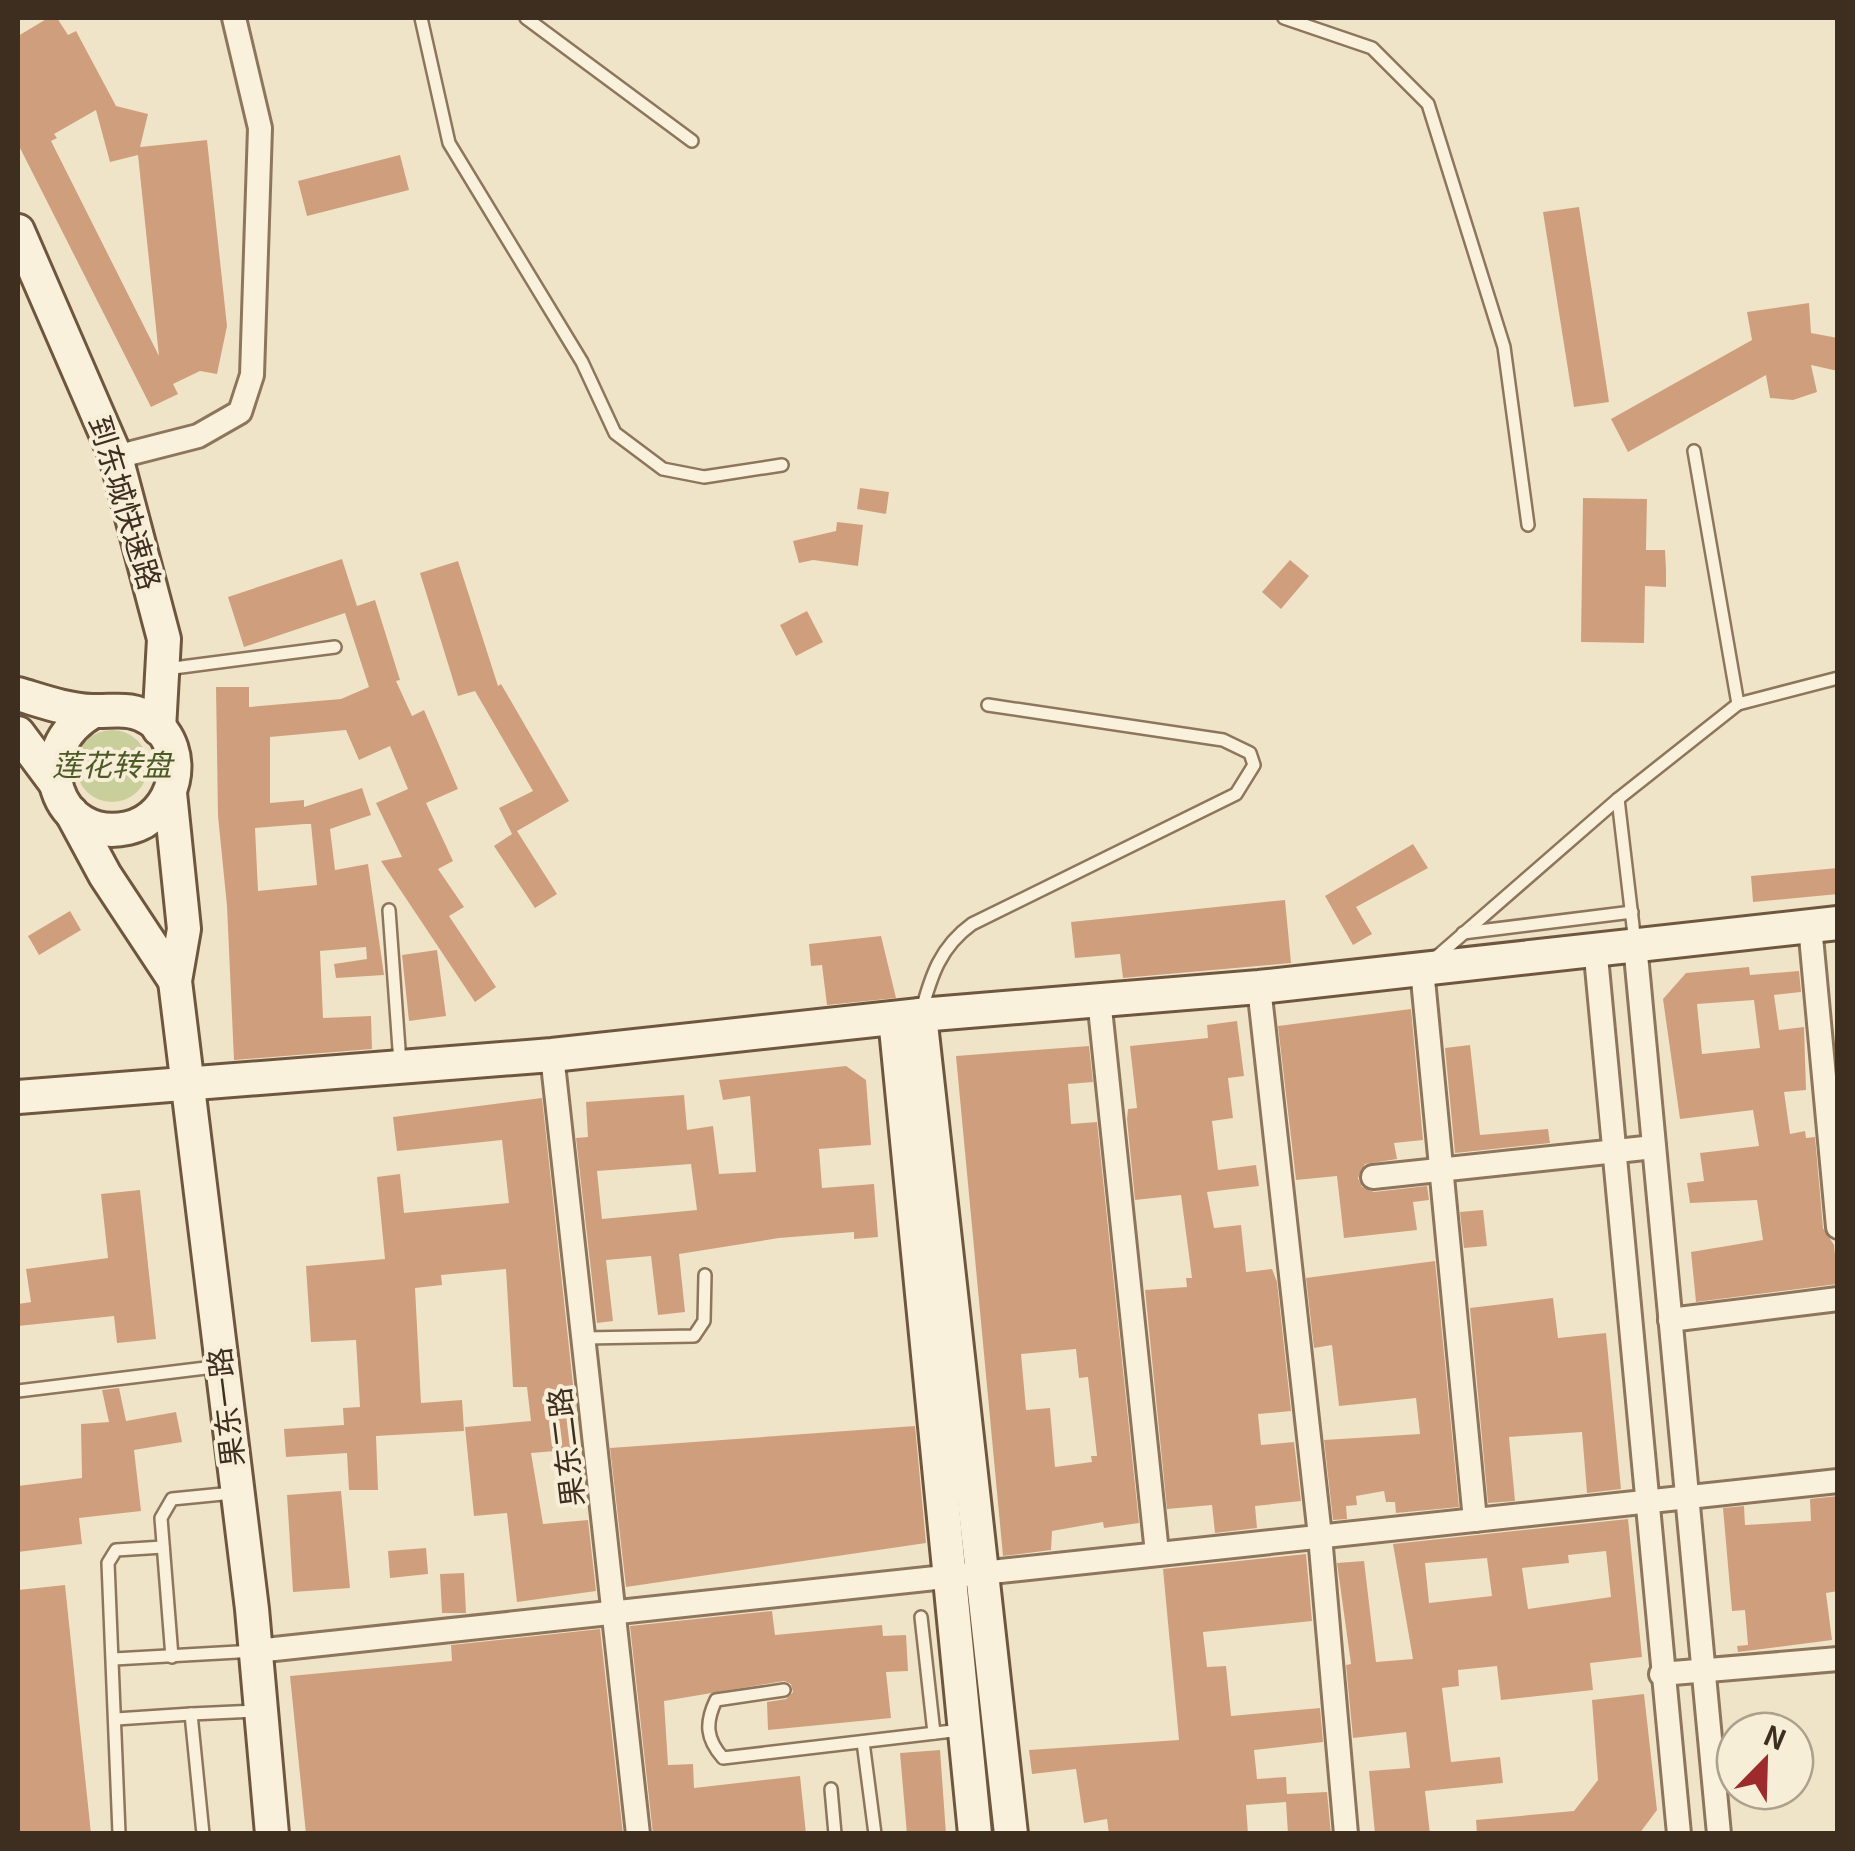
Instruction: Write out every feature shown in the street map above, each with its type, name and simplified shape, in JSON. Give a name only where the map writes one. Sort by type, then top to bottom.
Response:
[{"type":"street","points":[[116,457],[198,436],[240,412],[252,375],[260,128],[234,18]]},
{"type":"street","name":"到东城快速路","points":[[18,231],[116,457],[164,639],[159,729]]},
{"type":"street","points":[[18,694],[94,711],[134,712],[159,729],[173,754],[170,792],[184,929],[176,981]]},
{"type":"street","points":[[94,711],[62,736],[54,755],[64,798],[105,876],[176,981]]},
{"type":"street","points":[[18,733],[64,798],[88,824],[126,828],[145,822],[170,792]]},
{"type":"street","points":[[18,1097],[552,1055],[908,1016],[1259,987],[1595,946],[1633,928],[1824,924],[1838,1227]]},
{"type":"street","points":[[1633,928],[1719,1834]]},
{"type":"street","points":[[1595,946],[1679,1834]]},
{"type":"street","points":[[1422,969],[1475,1520]]},
{"type":"street","name":"果东一路","points":[[176,981],[256,1651],[272,1834]]},
{"type":"street","points":[[1259,987],[1320,1536],[1346,1834]]},
{"type":"street","points":[[1099,1000],[1157,1552]]},
{"type":"street","points":[[908,1016],[982,1570],[1011,1834]]},
{"type":"street","points":[[908,1016],[947,1576],[949,1731],[974,1834]]},
{"type":"street","name":"果东二路","points":[[552,1055],[638,1834]]},
{"type":"street","points":[[1373,1177],[1654,1147]]},
{"type":"street","points":[[1670,1320],[1838,1299]]},
{"type":"street","points":[[1632,1351],[1673,1350]]},
{"type":"street","points":[[256,1651],[1838,1481]]},
{"type":"street","points":[[1662,1674],[1838,1660]]},
{"type":"lane","points":[[422,18],[448,143],[582,362],[615,433],[663,470],[704,476],[782,465]]},
{"type":"lane","points":[[526,18],[692,140]]},
{"type":"lane","points":[[1284,18],[1372,48],[1428,104],[1504,347],[1528,525]]},
{"type":"lane","points":[[1694,451],[1738,704]]},
{"type":"lane","points":[[162,670],[335,647]]},
{"type":"lane","points":[[1422,969],[1618,799],[1738,704],[1838,678]]},
{"type":"lane","points":[[908,1016],[952,938],[972,924],[1236,794],[1254,764],[1250,754],[1223,740],[988,704]]},
{"type":"lane","points":[[1464,934],[1633,928],[1618,799]]},
{"type":"lane","points":[[389,910],[400,1068]]},
{"type":"lane","points":[[585,1338],[694,1336],[704,1321],[705,1275]]},
{"type":"lane","points":[[18,1391],[222,1366]]},
{"type":"lane","points":[[172,1657],[161,1518],[172,1498],[238,1492]]},
{"type":"lane","points":[[120,1833],[110,1554],[164,1547]]},
{"type":"lane","points":[[921,1617],[949,1731]]},
{"type":"lane","points":[[114,1659],[256,1651]]},
{"type":"lane","points":[[784,1690],[716,1700],[707,1728],[711,1745],[723,1758],[1000,1726]]},
{"type":"lane","points":[[116,1719],[260,1711]]},
{"type":"lane","points":[[191,1714],[203,1834]]},
{"type":"lane","points":[[863,1742],[875,1834]]},
{"type":"lane","points":[[830,1789],[835,1834]]},
{"type":"green space","name":"莲花转盘","points":[[112,730],[126,732],[138,740],[146,752],[146,780],[138,792],[126,800],[112,802],[98,800],[86,792],[78,780],[76,766],[78,752],[86,740],[98,732]]},
{"type":"building","points":[[48,18],[57,18],[68,35],[76,31],[116,106],[148,114],[140,147],[207,140],[227,326],[217,374],[200,371],[173,384],[178,394],[151,407],[18,144],[18,36]],"holes":[[[96,110],[110,162],[138,155],[159,356],[51,141],[57,138],[54,134]]]},
{"type":"building","points":[[400,155],[409,190],[307,216],[298,181]]},
{"type":"building","points":[[1579,207],[1609,402],[1574,407],[1543,212]]},
{"type":"building","points":[[1809,303],[1811,333],[1838,338],[1838,371],[1811,365],[1817,392],[1793,400],[1770,398],[1766,375],[1628,452],[1611,419],[1752,340],[1747,312]]},
{"type":"building","points":[[860,488],[889,492],[886,514],[857,509]]},
{"type":"building","points":[[1583,498],[1647,499],[1646,550],[1665,550],[1666,587],[1645,586],[1644,643],[1581,642]]},
{"type":"building","points":[[837,522],[863,525],[858,566],[813,560],[799,563],[793,541],[836,531]]},
{"type":"building","points":[[342,559],[357,606],[375,600],[400,680],[396,681],[412,716],[424,710],[458,789],[426,803],[453,861],[438,869],[464,907],[449,916],[496,987],[475,1002],[381,861],[402,857],[376,803],[408,789],[390,746],[359,760],[346,730],[270,737],[270,803],[304,800],[304,807],[362,788],[371,815],[330,829],[335,870],[368,864],[384,975],[336,978],[334,964],[367,959],[366,947],[320,951],[323,1018],[371,1016],[372,1049],[234,1060],[227,906],[218,816],[216,687],[249,687],[249,707],[341,699],[369,687],[345,613],[244,647],[228,597]],"holes":[[[311,824],[317,885],[258,891],[255,828]]]},
{"type":"building","points":[[1290,560],[1309,576],[1281,609],[1262,592]]},
{"type":"building","points":[[458,561],[498,686],[501,684],[569,801],[517,831],[557,894],[535,908],[494,846],[512,834],[499,808],[533,791],[475,691],[458,696],[420,573]]},
{"type":"building","points":[[807,611],[823,642],[796,656],[780,625]]},
{"type":"building","points":[[1413,844],[1428,868],[1356,907],[1372,934],[1353,945],[1325,896]]},
{"type":"building","points":[[1838,868],[1838,894],[1753,902],[1751,876]]},
{"type":"building","points":[[1285,900],[1291,963],[1123,978],[1120,954],[1075,958],[1071,922]]},
{"type":"building","points":[[70,911],[81,930],[39,955],[28,936]]},
{"type":"building","points":[[881,936],[896,998],[827,1005],[822,965],[811,966],[809,944]]},
{"type":"building","points":[[437,950],[446,1016],[409,1021],[402,955]]},
{"type":"building","points":[[1749,967],[1750,975],[1799,971],[1801,992],[1774,995],[1779,1030],[1804,1027],[1806,1090],[1784,1092],[1790,1134],[1805,1131],[1806,1138],[1815,1137],[1823,1228],[1834,1245],[1838,1284],[1696,1302],[1691,1252],[1763,1240],[1757,1200],[1690,1203],[1687,1183],[1704,1181],[1700,1153],[1759,1146],[1753,1110],[1680,1119],[1663,999],[1686,973]],"holes":[[[1754,1000],[1760,1048],[1702,1054],[1697,1004]]]},
{"type":"building","points":[[1411,1009],[1423,1140],[1394,1143],[1397,1159],[1365,1164],[1358,1178],[1362,1187],[1374,1192],[1427,1186],[1429,1200],[1413,1202],[1417,1230],[1344,1238],[1337,1176],[1296,1180],[1278,1026]]},
{"type":"building","points":[[1237,1021],[1244,1076],[1228,1078],[1233,1118],[1212,1121],[1218,1170],[1256,1165],[1259,1186],[1207,1192],[1214,1228],[1241,1225],[1246,1272],[1272,1269],[1277,1282],[1291,1411],[1258,1414],[1261,1445],[1294,1442],[1301,1501],[1255,1506],[1257,1528],[1215,1533],[1212,1505],[1167,1509],[1145,1290],[1187,1287],[1186,1278],[1192,1278],[1181,1195],[1135,1200],[1127,1119],[1128,1109],[1137,1108],[1130,1046],[1208,1038],[1207,1025]]},
{"type":"building","points":[[1470,1045],[1480,1135],[1548,1129],[1550,1143],[1455,1153],[1445,1048]]},
{"type":"building","points":[[1089,1046],[1093,1082],[1068,1084],[1071,1124],[1097,1122],[1139,1523],[1104,1528],[1103,1522],[1052,1531],[1051,1550],[1003,1556],[956,1056]],"holes":[[[1076,1349],[1079,1378],[1088,1377],[1097,1456],[1091,1456],[1092,1462],[1055,1467],[1050,1408],[1026,1410],[1021,1354]]]},
{"type":"building","points":[[846,1066],[866,1080],[871,1145],[819,1149],[822,1188],[874,1184],[878,1237],[854,1239],[854,1232],[779,1238],[679,1254],[685,1312],[658,1315],[651,1256],[606,1260],[613,1321],[597,1323],[576,1138],[588,1137],[586,1102],[684,1095],[687,1130],[713,1126],[719,1174],[756,1172],[750,1096],[723,1100],[719,1080]],"holes":[[[691,1164],[697,1210],[602,1219],[597,1171]]]},
{"type":"building","points":[[542,1098],[580,1449],[531,1453],[543,1524],[588,1520],[596,1591],[517,1602],[507,1513],[474,1516],[465,1427],[531,1421],[527,1387],[513,1387],[506,1269],[441,1275],[442,1285],[415,1288],[421,1403],[462,1400],[464,1431],[376,1436],[378,1490],[349,1490],[347,1453],[286,1457],[284,1429],[344,1425],[343,1408],[360,1407],[356,1340],[311,1342],[306,1266],[385,1259],[377,1177],[400,1174],[404,1213],[509,1203],[502,1140],[397,1151],[393,1117]]},
{"type":"building","points":[[140,1190],[156,1339],[117,1343],[114,1316],[18,1326],[18,1304],[31,1302],[26,1269],[108,1258],[101,1194]]},
{"type":"building","points":[[1483,1210],[1487,1246],[1464,1248],[1460,1212]]},
{"type":"building","points":[[1435,1261],[1459,1507],[1396,1513],[1395,1502],[1386,1502],[1384,1491],[1356,1496],[1357,1505],[1346,1506],[1347,1519],[1333,1520],[1324,1440],[1420,1434],[1416,1398],[1339,1406],[1332,1345],[1314,1348],[1306,1278]]},
{"type":"building","points":[[1553,1298],[1558,1338],[1606,1333],[1621,1489],[1587,1493],[1582,1432],[1509,1437],[1515,1501],[1488,1503],[1470,1308]]},
{"type":"building","points":[[119,1388],[126,1421],[176,1412],[182,1442],[134,1450],[141,1511],[79,1518],[82,1544],[18,1552],[18,1486],[82,1478],[81,1424],[109,1422],[102,1390]]},
{"type":"building","points":[[915,1426],[926,1543],[626,1587],[610,1448]]},
{"type":"building","points":[[341,1491],[350,1588],[293,1592],[287,1495]]},
{"type":"building","points":[[1838,1496],[1838,1591],[1826,1593],[1832,1640],[1738,1652],[1737,1646],[1748,1645],[1745,1610],[1732,1611],[1723,1508],[1744,1506],[1745,1525],[1811,1521],[1810,1499]]},
{"type":"building","points":[[1628,1519],[1642,1657],[1590,1663],[1593,1690],[1501,1700],[1497,1666],[1458,1670],[1459,1686],[1442,1688],[1451,1762],[1500,1757],[1503,1783],[1425,1791],[1430,1834],[1375,1834],[1369,1771],[1410,1768],[1406,1732],[1353,1738],[1346,1665],[1351,1664],[1337,1563],[1364,1561],[1376,1662],[1413,1659],[1393,1544]],"holes":[[[1606,1551],[1611,1597],[1528,1609],[1522,1568],[1569,1563],[1568,1555]],[[1487,1558],[1492,1596],[1429,1603],[1425,1563]]]},
{"type":"building","points":[[426,1548],[428,1574],[390,1578],[388,1551]]},
{"type":"building","points":[[1306,1554],[1312,1621],[1203,1632],[1207,1667],[1226,1666],[1231,1716],[1320,1708],[1323,1742],[1254,1750],[1257,1779],[1286,1777],[1287,1794],[1327,1792],[1331,1834],[1288,1834],[1286,1802],[1246,1805],[1248,1834],[1109,1834],[1107,1819],[1084,1823],[1076,1769],[1032,1774],[1029,1750],[1179,1740],[1163,1569]]},
{"type":"building","points":[[464,1573],[466,1613],[442,1613],[440,1574]]},
{"type":"building","points":[[65,1585],[91,1834],[18,1834],[18,1590]]},
{"type":"building","points":[[772,1611],[775,1635],[882,1625],[883,1636],[906,1635],[908,1671],[886,1672],[891,1718],[768,1730],[767,1702],[786,1699],[793,1692],[791,1684],[784,1681],[664,1701],[668,1765],[693,1764],[694,1788],[800,1776],[806,1834],[653,1834],[630,1626]]},
{"type":"building","points":[[600,1629],[623,1834],[306,1834],[290,1676],[452,1661],[451,1645]]},
{"type":"building","points":[[1644,1694],[1657,1810],[1639,1834],[1477,1834],[1476,1820],[1574,1811],[1598,1780],[1592,1700]]},
{"type":"building","points":[[940,1750],[946,1834],[907,1834],[900,1753]]}]
